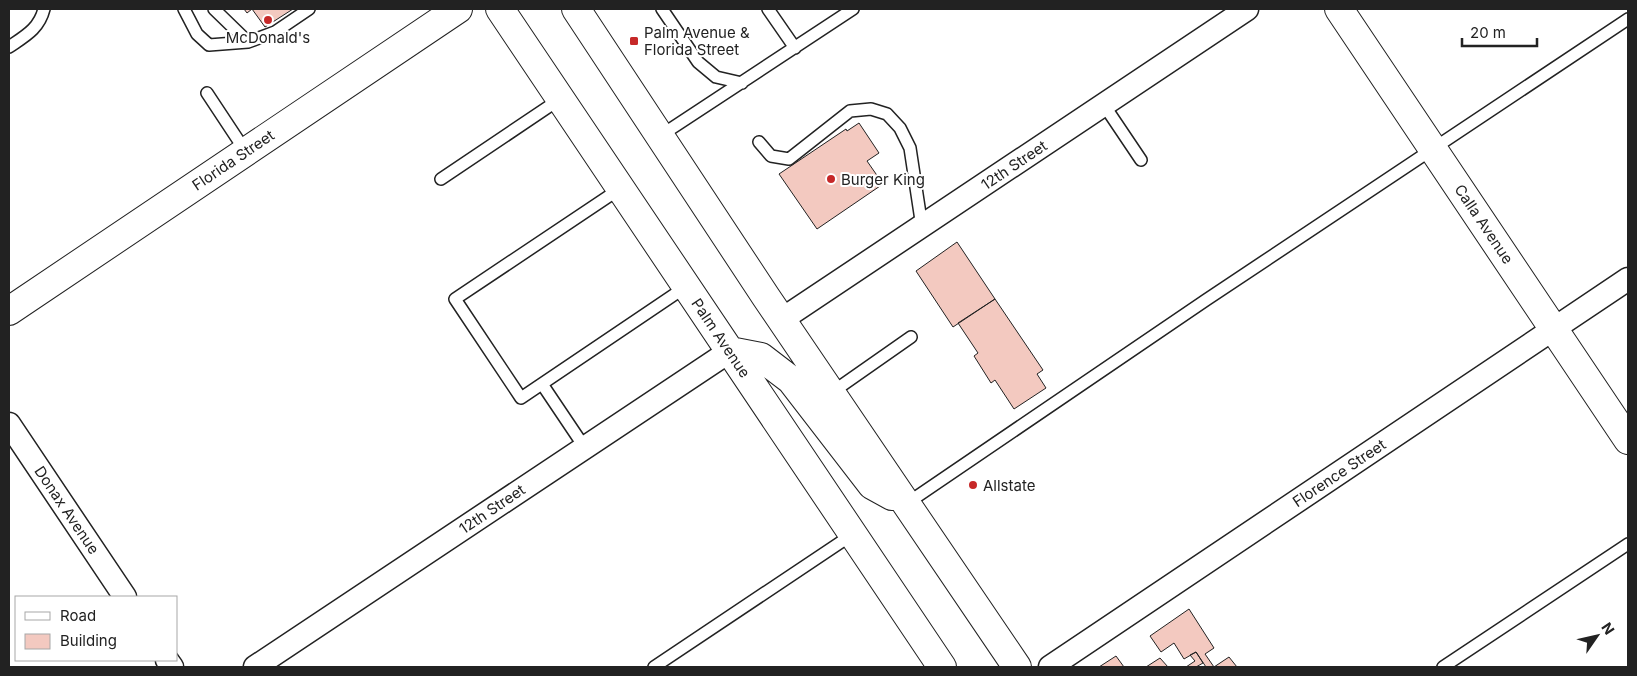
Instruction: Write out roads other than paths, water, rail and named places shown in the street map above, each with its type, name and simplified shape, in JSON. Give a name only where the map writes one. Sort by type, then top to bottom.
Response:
[{"type":"main road","name":"Florida Street","points":[[9,311],[458,9]]},
{"type":"main road","name":"Palm Avenue","points":[[500,9],[942,667]]},
{"type":"main road","points":[[576,9],[781,320],[1017,667]]},
{"type":"main road","name":"Calla Avenue","points":[[1339,9],[1628,440]]},
{"type":"main road","points":[[730,351],[761,357],[791,380],[872,485],[906,504]]},
{"type":"street","name":"12th Street","points":[[781,320],[1246,9]]},
{"type":"street","name":"Florence Street","points":[[1050,667],[1628,280]]},
{"type":"street","name":"12th Street","points":[[255,667],[730,351]]},
{"type":"street","name":"Donax Avenue","points":[[9,424],[124,596]]},
{"type":"lane","points":[[9,47],[34,30],[42,18],[44,9]]},
{"type":"lane","points":[[184,9],[197,34],[209,44],[248,42],[275,32],[309,9]]},
{"type":"lane","points":[[214,9],[248,42]]},
{"type":"lane","points":[[662,9],[698,62],[716,77],[742,82]]},
{"type":"lane","points":[[768,9],[795,48]]},
{"type":"lane","points":[[660,136],[853,9]]},
{"type":"lane","points":[[906,504],[1206,300],[1434,150],[1628,19]]},
{"type":"lane","points":[[207,93],[246,152]]},
{"type":"lane","points":[[441,179],[560,98]]},
{"type":"lane","points":[[1104,105],[1141,160]]},
{"type":"lane","points":[[759,142],[771,156],[789,159],[850,111],[872,109],[887,114],[900,128],[910,148],[922,227]]},
{"type":"lane","points":[[621,188],[455,299],[521,398],[687,286]]},
{"type":"lane","points":[[831,393],[911,337]]},
{"type":"lane","points":[[542,384],[585,448]]},
{"type":"lane","points":[[654,667],[853,534]]},
{"type":"lane","points":[[1444,667],[1628,544]]},
{"type":"place","name":"McDonald's","points":[[268,20]]},
{"type":"place","name":"Palm Avenue & Florida Street","points":[[634,41]]},
{"type":"place","name":"Burger King","points":[[831,179]]},
{"type":"place","name":"Allstate","points":[[973,485]]}]
